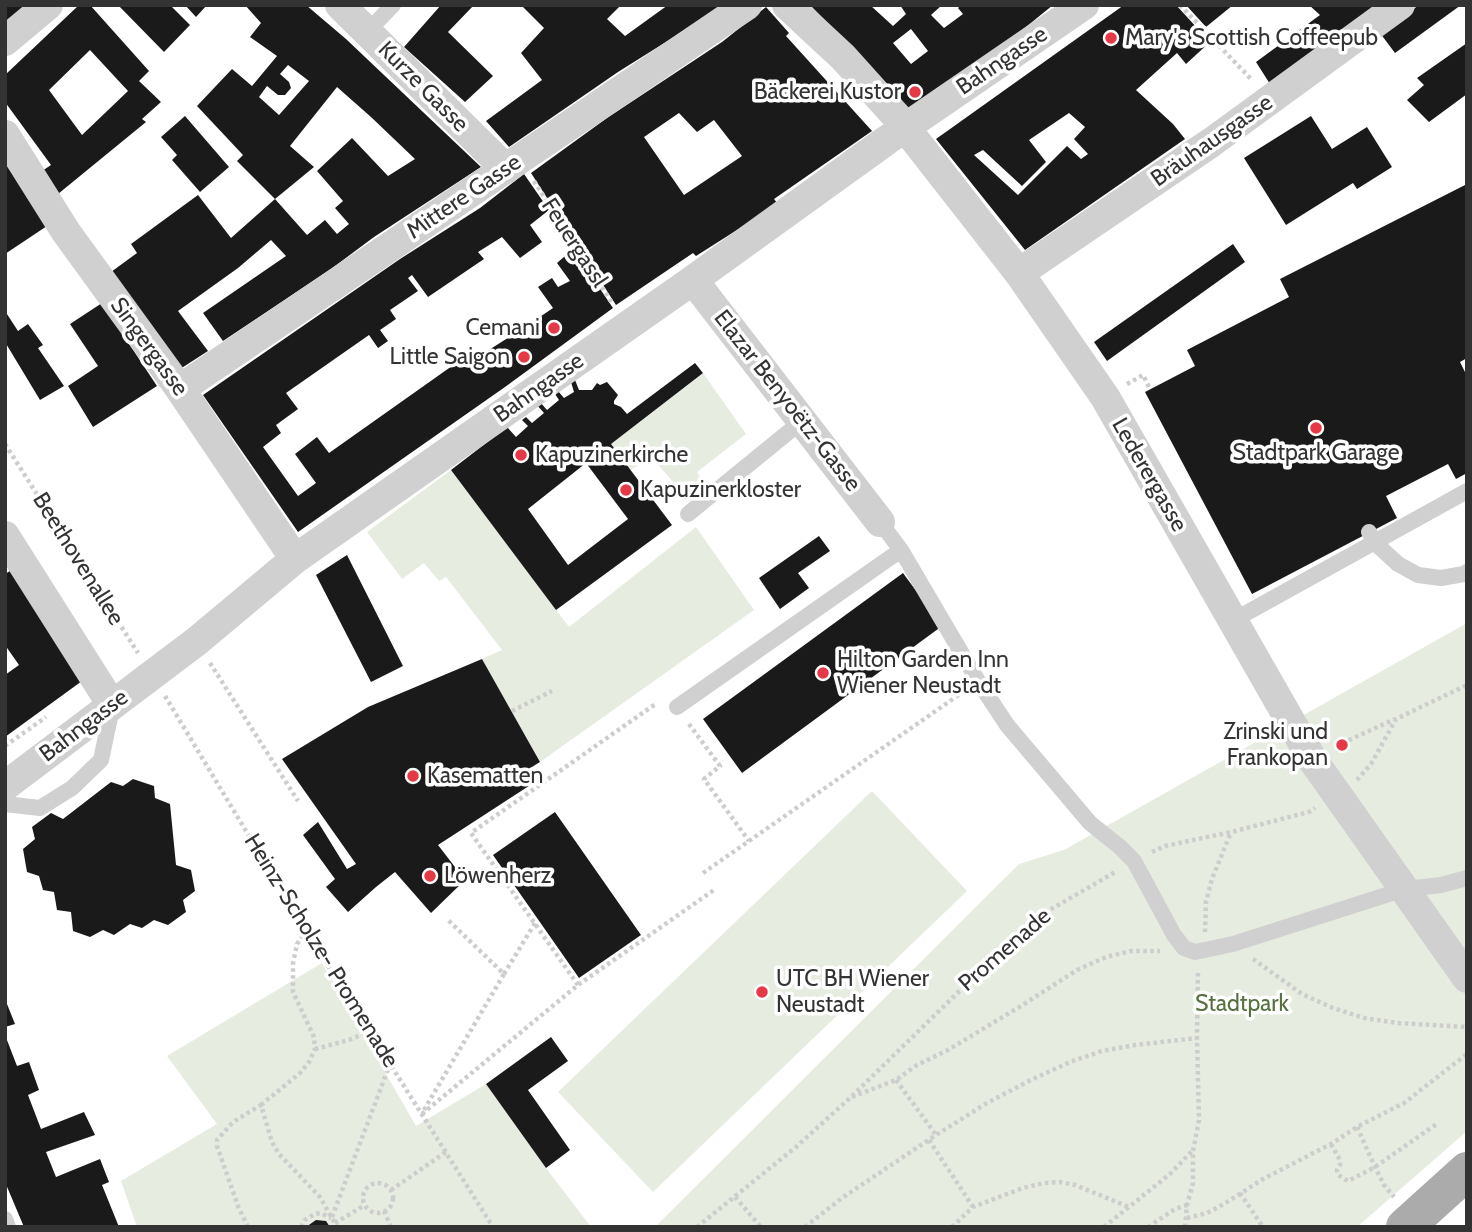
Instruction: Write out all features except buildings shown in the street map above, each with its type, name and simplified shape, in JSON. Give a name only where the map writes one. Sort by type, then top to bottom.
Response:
[{"type":"main road","points":[[1401,1214],[1467,1171]]},
{"type":"street","points":[[5,41],[48,5]]},
{"type":"street","name":"Kurze Gasse","points":[[340,5],[513,164]]},
{"type":"street","name":"Mittere Gasse","points":[[180,389],[747,5]]},
{"type":"street","name":"Lederergasse","points":[[787,5],[842,57],[906,127],[1019,273],[1105,397],[1312,759],[1467,978]]},
{"type":"street","name":"Bahngasse","points":[[5,786],[197,641],[295,559],[906,127],[1084,5]]},
{"type":"street","name":"Bräuhausgasse","points":[[1019,273],[1272,100],[1400,5]]},
{"type":"street","name":"Singergasse","points":[[5,135],[66,232],[180,389],[295,559]]},
{"type":"street","name":"Elazar Benyoëtz-Gasse","points":[[693,280],[880,522]]},
{"type":"street","points":[[5,536],[112,705]]},
{"type":"lane","points":[[367,32],[393,5]]},
{"type":"lane","points":[[688,514],[803,421]]},
{"type":"lane","points":[[1232,621],[1372,538],[1467,491]]},
{"type":"lane","points":[[880,522],[901,550],[1007,725],[1090,824],[1134,861],[1174,935],[1195,950],[1233,944],[1405,889],[1441,885],[1467,878]]},
{"type":"lane","points":[[1372,538],[1398,564],[1418,575],[1441,578],[1467,572]]},
{"type":"lane","points":[[671,702],[901,550]]},
{"type":"lane","points":[[5,804],[40,808],[72,788],[101,760],[112,705]]},
{"type":"lane","points":[[5,1219],[8,1227]]},
{"type":"path","points":[[1180,5],[1272,100]]},
{"type":"path","name":"Feuergassl","points":[[513,164],[627,326]]},
{"type":"path","name":"Beethovenallee","points":[[5,444],[152,674]]},
{"type":"path","points":[[197,641],[298,801]]},
{"type":"path","name":"Heinz-Scholze- Promenade","points":[[152,674],[306,931],[493,1227]]},
{"type":"path","points":[[703,873],[978,681]]},
{"type":"path","points":[[1340,744],[1467,685]]},
{"type":"path","points":[[512,711],[552,691]]},
{"type":"path","points":[[579,985],[471,834],[671,702],[720,766],[704,779],[749,841]]},
{"type":"path","name":"Promenade","points":[[697,1227],[796,1147],[1022,930],[1048,911],[1165,846],[1309,812],[1356,781],[1371,764],[1396,719]]},
{"type":"path","points":[[1185,1227],[1193,1183],[1193,1151],[1199,1120],[1199,979],[1195,950],[1212,879],[1231,832]]},
{"type":"path","points":[[422,1114],[579,985],[714,890]]},
{"type":"path","points":[[447,919],[504,974]]},
{"type":"path","points":[[422,1114],[534,923]]},
{"type":"path","points":[[248,1227],[238,1206],[217,1140],[233,1122],[261,1105],[300,1073],[315,1049],[314,1037],[293,992],[293,963],[297,944],[306,931]]},
{"type":"path","points":[[1233,944],[1303,994],[1333,1008],[1364,1018],[1398,1023],[1467,1027]]},
{"type":"path","points":[[851,1097],[895,1080],[1077,970],[1106,957],[1131,951],[1195,950]]},
{"type":"path","points":[[315,1049],[370,1031]]},
{"type":"path","points":[[805,1227],[936,1135],[1031,1080],[1101,1051],[1197,1038]]},
{"type":"path","points":[[1187,1218],[1207,1213],[1224,1204],[1404,1103],[1467,1054]]},
{"type":"path","points":[[332,1217],[390,1063]]},
{"type":"path","points":[[895,1080],[936,1135]]},
{"type":"path","points":[[261,1105],[272,1142],[279,1154],[320,1196],[336,1226]]},
{"type":"path","points":[[1331,1144],[1340,1160],[1338,1175],[1348,1181],[1375,1167],[1438,1123]]},
{"type":"path","points":[[1357,1127],[1401,1214]]},
{"type":"path","points":[[929,1140],[973,1207]]},
{"type":"path","points":[[1105,1226],[1170,1174],[1193,1151]]},
{"type":"path","points":[[391,1190],[446,1152]]},
{"type":"path","points":[[379,1182],[391,1190],[391,1206],[380,1213],[372,1211],[363,1201],[364,1192],[370,1185],[379,1182]]},
{"type":"path","points":[[952,1227],[973,1207],[1044,1183],[1075,1185],[1129,1207]]},
{"type":"path","points":[[1240,1193],[1263,1227]]},
{"type":"path","points":[[735,1197],[761,1227]]},
{"type":"path","points":[[336,1226],[365,1205]]},
{"type":"path","points":[[1148,1227],[1175,1209],[1187,1205]]},
{"type":"path","points":[[384,1211],[391,1227]]},
{"type":"path","points":[[300,1227],[304,1220],[315,1214],[326,1215],[336,1226]]},
{"type":"green space","points":[[703,373],[746,434],[697,472],[709,490],[691,502],[652,458],[630,470],[611,444]]},
{"type":"green space","points":[[451,470],[569,627],[696,527],[754,610],[540,762],[482,659],[502,650],[446,577],[439,581],[424,563],[402,579],[367,532]]},
{"type":"green space","name":"Stadtpark","points":[[1467,623],[1467,1131],[1357,1227],[655,1227],[1019,864],[1064,850]]},
{"type":"green space","name":"UTC BH Wiener Neustadt","points":[[872,791],[967,891],[653,1192],[558,1092]]},
{"type":"green space","points":[[322,963],[416,1126],[486,1084],[591,1227],[137,1227],[121,1181],[217,1124],[167,1056]]},
{"type":"place","name":"Mary's Scottish Coffeepub","points":[[1111,38]]},
{"type":"place","name":"Bäckerei Kustor","points":[[915,92]]},
{"type":"place","name":"Cemani","points":[[554,328]]},
{"type":"place","name":"Little Saigon","points":[[524,357]]},
{"type":"place","name":"Stadtpark Garage","points":[[1316,428]]},
{"type":"place","name":"Kapuzinerkirche","points":[[521,455]]},
{"type":"place","name":"Kapuzinerkloster","points":[[626,490]]},
{"type":"place","name":"Hilton Garden Inn Wiener Neustadt","points":[[823,673]]},
{"type":"place","name":"Zrinski und Frankopan","points":[[1342,745]]},
{"type":"place","name":"Kasematten","points":[[413,776]]},
{"type":"place","name":"Löwenherz","points":[[430,876]]},
{"type":"place","name":"UTC BH Wiener Neustadt","points":[[762,992]]}]
